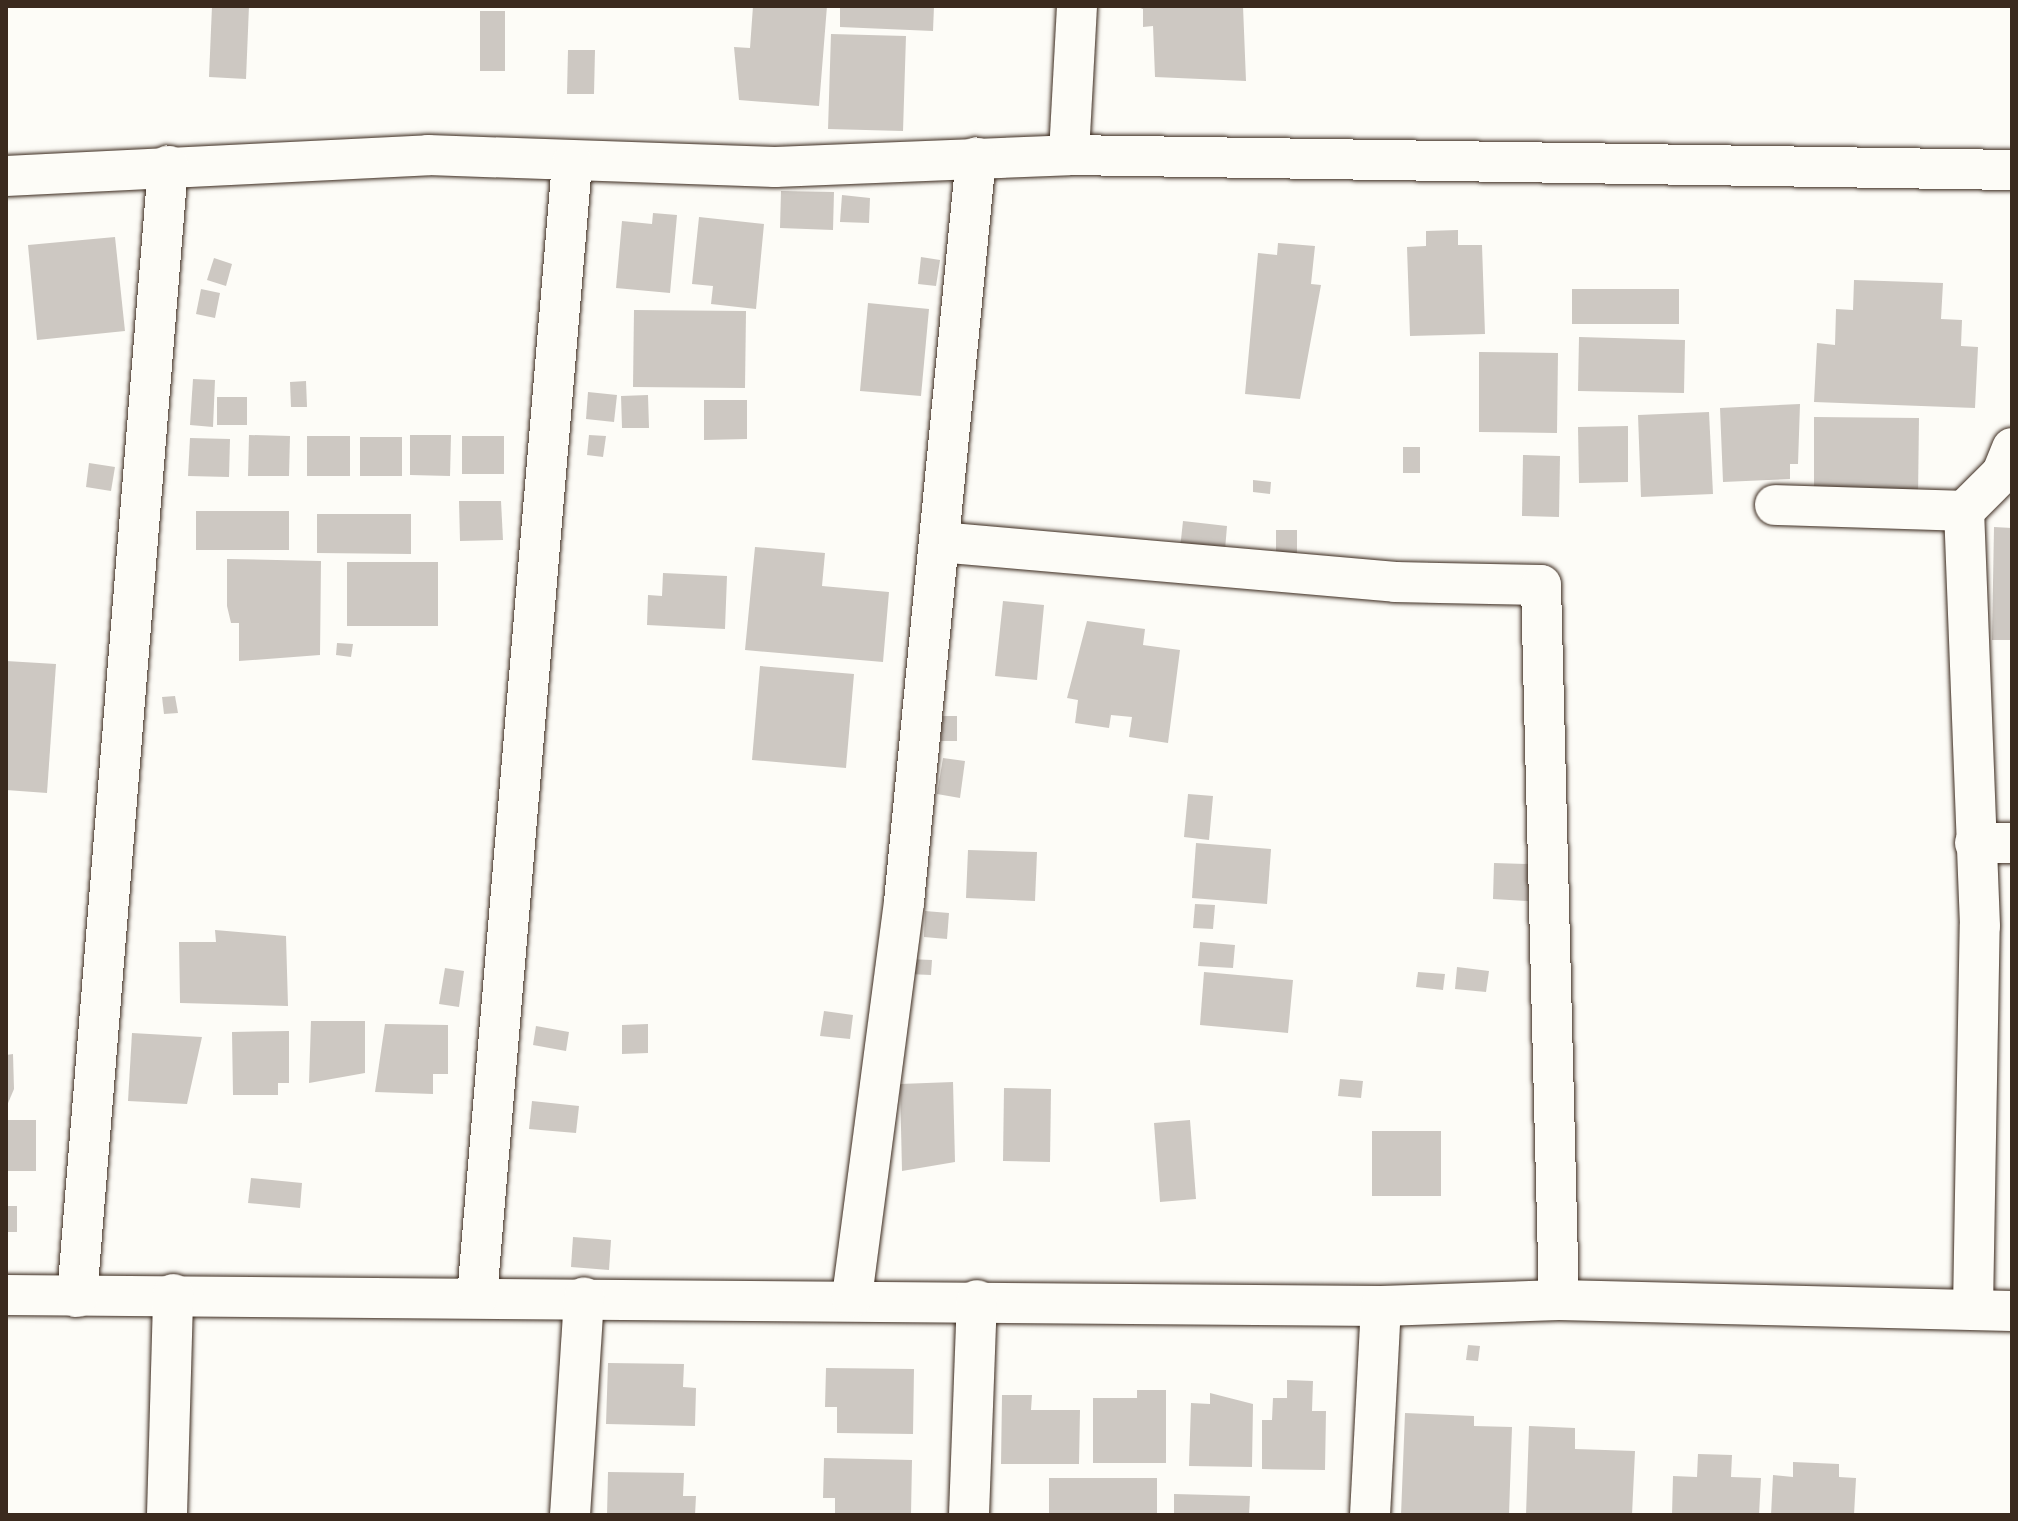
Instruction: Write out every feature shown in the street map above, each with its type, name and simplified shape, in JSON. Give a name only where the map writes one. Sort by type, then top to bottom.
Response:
[{"type":"street","points":[[1069,155],[1077,6]]},
{"type":"street","points":[[6,176],[428,155],[572,163],[775,167],[1069,155],[2012,170]]},
{"type":"street","points":[[852,1297],[904,902],[976,157]]},
{"type":"street","points":[[477,1297],[572,163]]},
{"type":"street","points":[[77,1297],[168,166]]},
{"type":"street","points":[[1775,505],[1964,511],[2002,473],[2012,448]]},
{"type":"street","points":[[1964,511],[1993,843],[1980,926],[1973,1309]]},
{"type":"street","points":[[939,542],[1395,582],[1541,585],[1559,1300]]},
{"type":"street","points":[[167,1515],[173,1294]]},
{"type":"street","points":[[6,1295],[852,1297],[1381,1306],[1559,1300],[2012,1311]]},
{"type":"street","points":[[570,1515],[584,1297]]},
{"type":"street","points":[[969,1515],[977,1300]]},
{"type":"street","points":[[1370,1515],[1381,1306]]},
{"type":"building","points":[[212,6],[249,6],[246,79],[209,77]]},
{"type":"building","points":[[753,6],[827,6],[819,106],[739,100],[734,47],[750,48]]},
{"type":"building","points":[[840,6],[934,6],[933,31],[840,27]]},
{"type":"building","points":[[1135,6],[1243,6],[1246,81],[1155,77],[1153,26],[1143,27],[1143,9]]},
{"type":"building","points":[[480,11],[505,11],[505,71],[480,71]]},
{"type":"building","points":[[831,34],[906,36],[903,131],[828,129]]},
{"type":"building","points":[[568,50],[595,50],[594,94],[567,94]]},
{"type":"building","points":[[781,191],[834,192],[833,230],[780,228]]},
{"type":"building","points":[[842,195],[870,198],[869,223],[840,222]]},
{"type":"building","points":[[653,213],[677,215],[670,293],[616,288],[622,221],[652,224]]},
{"type":"building","points":[[699,217],[764,224],[756,309],[711,304],[713,286],[692,284]]},
{"type":"building","points":[[1458,230],[1458,245],[1482,245],[1485,334],[1410,336],[1407,247],[1426,246],[1426,231]]},
{"type":"building","points":[[115,237],[125,331],[37,340],[28,245]]},
{"type":"building","points":[[1278,243],[1315,246],[1311,284],[1321,285],[1300,399],[1245,394],[1258,253],[1277,255]]},
{"type":"building","points":[[921,257],[940,260],[936,286],[918,284]]},
{"type":"building","points":[[214,258],[232,264],[226,286],[207,280]]},
{"type":"building","points":[[1854,280],[1943,283],[1941,319],[1962,320],[1961,346],[1978,347],[1975,408],[1814,402],[1817,343],[1835,345],[1836,309],[1853,310]]},
{"type":"building","points":[[201,289],[220,293],[215,318],[196,314]]},
{"type":"building","points":[[1572,289],[1679,289],[1679,324],[1572,324]]},
{"type":"building","points":[[868,303],[929,309],[921,396],[860,391]]},
{"type":"building","points":[[634,310],[746,311],[745,388],[633,387]]},
{"type":"building","points":[[1579,337],[1685,340],[1684,393],[1578,391]]},
{"type":"building","points":[[1479,352],[1558,353],[1557,433],[1479,432]]},
{"type":"building","points":[[193,379],[215,380],[213,427],[190,425]]},
{"type":"building","points":[[306,381],[307,407],[291,407],[290,382]]},
{"type":"building","points":[[588,392],[617,395],[614,422],[586,419]]},
{"type":"building","points":[[648,395],[649,428],[622,428],[621,396]]},
{"type":"building","points":[[217,397],[247,397],[247,425],[217,425]]},
{"type":"building","points":[[704,400],[747,400],[747,439],[704,440]]},
{"type":"building","points":[[1800,404],[1798,464],[1790,464],[1790,479],[1723,482],[1720,408]]},
{"type":"building","points":[[1709,412],[1713,494],[1641,497],[1638,415]]},
{"type":"building","points":[[1814,417],[1919,418],[1918,497],[1814,496]]},
{"type":"building","points":[[1628,426],[1628,482],[1579,483],[1578,427]]},
{"type":"building","points":[[249,435],[290,436],[289,476],[248,476]]},
{"type":"building","points":[[410,435],[451,435],[450,476],[410,475]]},
{"type":"building","points":[[589,435],[606,436],[603,457],[587,455]]},
{"type":"building","points":[[307,436],[350,436],[350,476],[307,476]]},
{"type":"building","points":[[462,436],[504,436],[504,474],[462,474]]},
{"type":"building","points":[[360,437],[402,437],[402,476],[360,476]]},
{"type":"building","points":[[190,438],[230,439],[229,477],[188,476]]},
{"type":"building","points":[[1403,447],[1420,447],[1420,473],[1403,473]]},
{"type":"building","points":[[1523,455],[1560,456],[1559,517],[1522,516]]},
{"type":"building","points":[[89,463],[115,467],[111,491],[86,487]]},
{"type":"building","points":[[1253,480],[1271,482],[1270,494],[1253,492]]},
{"type":"building","points":[[459,501],[501,501],[503,540],[460,541]]},
{"type":"building","points":[[196,511],[289,511],[289,550],[196,550]]},
{"type":"building","points":[[317,514],[411,514],[411,554],[317,553]]},
{"type":"building","points":[[1183,521],[1227,526],[1224,562],[1179,558]]},
{"type":"building","points":[[1994,527],[2012,528],[2012,640],[1992,640]]},
{"type":"building","points":[[1276,530],[1297,530],[1297,557],[1276,557]]},
{"type":"building","points":[[755,547],[825,553],[822,586],[889,592],[883,662],[745,650]]},
{"type":"building","points":[[227,559],[321,561],[320,655],[239,661],[239,623],[231,623],[227,606]]},
{"type":"building","points":[[347,562],[438,562],[438,626],[347,626]]},
{"type":"building","points":[[663,573],[727,576],[725,629],[647,625],[648,595],[662,596]]},
{"type":"building","points":[[1003,601],[1044,605],[1037,680],[995,676]]},
{"type":"building","points":[[1087,621],[1145,629],[1143,645],[1180,650],[1168,743],[1129,737],[1132,717],[1111,715],[1109,728],[1075,723],[1078,700],[1067,698]]},
{"type":"building","points":[[337,643],[353,644],[351,657],[336,655]]},
{"type":"building","points":[[6,661],[56,664],[47,793],[6,790]]},
{"type":"building","points":[[760,666],[854,674],[846,768],[752,760]]},
{"type":"building","points":[[175,696],[178,713],[164,714],[162,697]]},
{"type":"building","points":[[941,716],[957,716],[957,741],[941,741]]},
{"type":"building","points":[[943,758],[965,761],[960,798],[937,794]]},
{"type":"building","points":[[1188,794],[1213,796],[1209,840],[1184,837]]},
{"type":"building","points":[[1196,843],[1271,849],[1267,904],[1192,898]]},
{"type":"building","points":[[968,850],[1037,852],[1035,901],[966,898]]},
{"type":"building","points":[[1494,863],[1529,864],[1528,901],[1493,899]]},
{"type":"building","points":[[1195,904],[1215,905],[1213,929],[1193,928]]},
{"type":"building","points":[[925,911],[949,913],[947,939],[924,937]]},
{"type":"building","points":[[215,930],[286,936],[288,1006],[180,1003],[179,942],[216,942]]},
{"type":"building","points":[[1200,942],[1235,945],[1233,968],[1198,966]]},
{"type":"building","points":[[909,959],[932,960],[931,975],[908,974]]},
{"type":"building","points":[[1457,967],[1489,971],[1486,992],[1455,989]]},
{"type":"building","points":[[445,968],[464,971],[459,1007],[439,1004]]},
{"type":"building","points":[[1204,972],[1293,980],[1288,1033],[1200,1025]]},
{"type":"building","points":[[1418,972],[1445,974],[1443,990],[1416,987]]},
{"type":"building","points":[[824,1011],[853,1015],[850,1039],[820,1036]]},
{"type":"building","points":[[311,1021],[365,1021],[365,1073],[309,1083]]},
{"type":"building","points":[[385,1024],[448,1025],[448,1074],[433,1074],[433,1094],[375,1092]]},
{"type":"building","points":[[648,1024],[648,1053],[622,1054],[622,1025]]},
{"type":"building","points":[[536,1026],[569,1032],[566,1051],[533,1045]]},
{"type":"building","points":[[289,1031],[289,1083],[278,1083],[278,1095],[233,1095],[232,1032]]},
{"type":"building","points":[[132,1033],[202,1037],[187,1104],[128,1101]]},
{"type":"building","points":[[13,1054],[14,1089],[6,1108],[6,1055]]},
{"type":"building","points":[[1340,1079],[1363,1081],[1361,1098],[1338,1096]]},
{"type":"building","points":[[953,1082],[955,1162],[902,1171],[900,1084]]},
{"type":"building","points":[[1004,1088],[1051,1089],[1050,1162],[1003,1161]]},
{"type":"building","points":[[532,1101],[579,1106],[576,1133],[529,1129]]},
{"type":"building","points":[[6,1120],[36,1120],[36,1171],[6,1171]]},
{"type":"building","points":[[1190,1120],[1196,1199],[1160,1202],[1154,1123]]},
{"type":"building","points":[[1372,1131],[1441,1131],[1441,1196],[1372,1196]]},
{"type":"building","points":[[251,1178],[302,1183],[300,1208],[248,1203]]},
{"type":"building","points":[[6,1206],[17,1206],[17,1232],[6,1232]]},
{"type":"building","points":[[573,1237],[611,1240],[609,1270],[571,1267]]},
{"type":"building","points":[[1468,1345],[1480,1346],[1478,1361],[1466,1360]]},
{"type":"building","points":[[608,1363],[684,1364],[683,1387],[696,1388],[695,1426],[606,1424]]},
{"type":"building","points":[[826,1368],[914,1369],[913,1434],[837,1433],[837,1407],[825,1407]]},
{"type":"building","points":[[1287,1380],[1313,1381],[1312,1411],[1326,1411],[1325,1470],[1262,1469],[1262,1420],[1272,1420],[1273,1398],[1287,1398]]},
{"type":"building","points":[[1137,1390],[1166,1390],[1166,1463],[1093,1463],[1093,1398],[1137,1398]]},
{"type":"building","points":[[1210,1393],[1253,1404],[1252,1467],[1189,1466],[1191,1403],[1210,1404]]},
{"type":"building","points":[[1002,1395],[1032,1395],[1031,1410],[1080,1410],[1079,1464],[1001,1464]]},
{"type":"building","points":[[1405,1413],[1474,1416],[1474,1426],[1512,1427],[1509,1515],[1401,1515]]},
{"type":"building","points":[[1529,1426],[1575,1428],[1575,1449],[1635,1451],[1632,1515],[1526,1515]]},
{"type":"building","points":[[1698,1454],[1732,1455],[1731,1477],[1761,1478],[1759,1515],[1672,1515],[1673,1476],[1697,1477]]},
{"type":"building","points":[[824,1458],[912,1460],[911,1515],[835,1515],[835,1498],[823,1498]]},
{"type":"building","points":[[1793,1462],[1839,1464],[1839,1477],[1856,1478],[1854,1515],[1771,1515],[1773,1475],[1793,1477]]},
{"type":"building","points":[[608,1472],[684,1473],[683,1496],[696,1496],[695,1515],[607,1515]]},
{"type":"building","points":[[1049,1478],[1157,1478],[1157,1515],[1049,1515]]},
{"type":"building","points":[[1174,1494],[1250,1496],[1249,1515],[1174,1515]]}]
